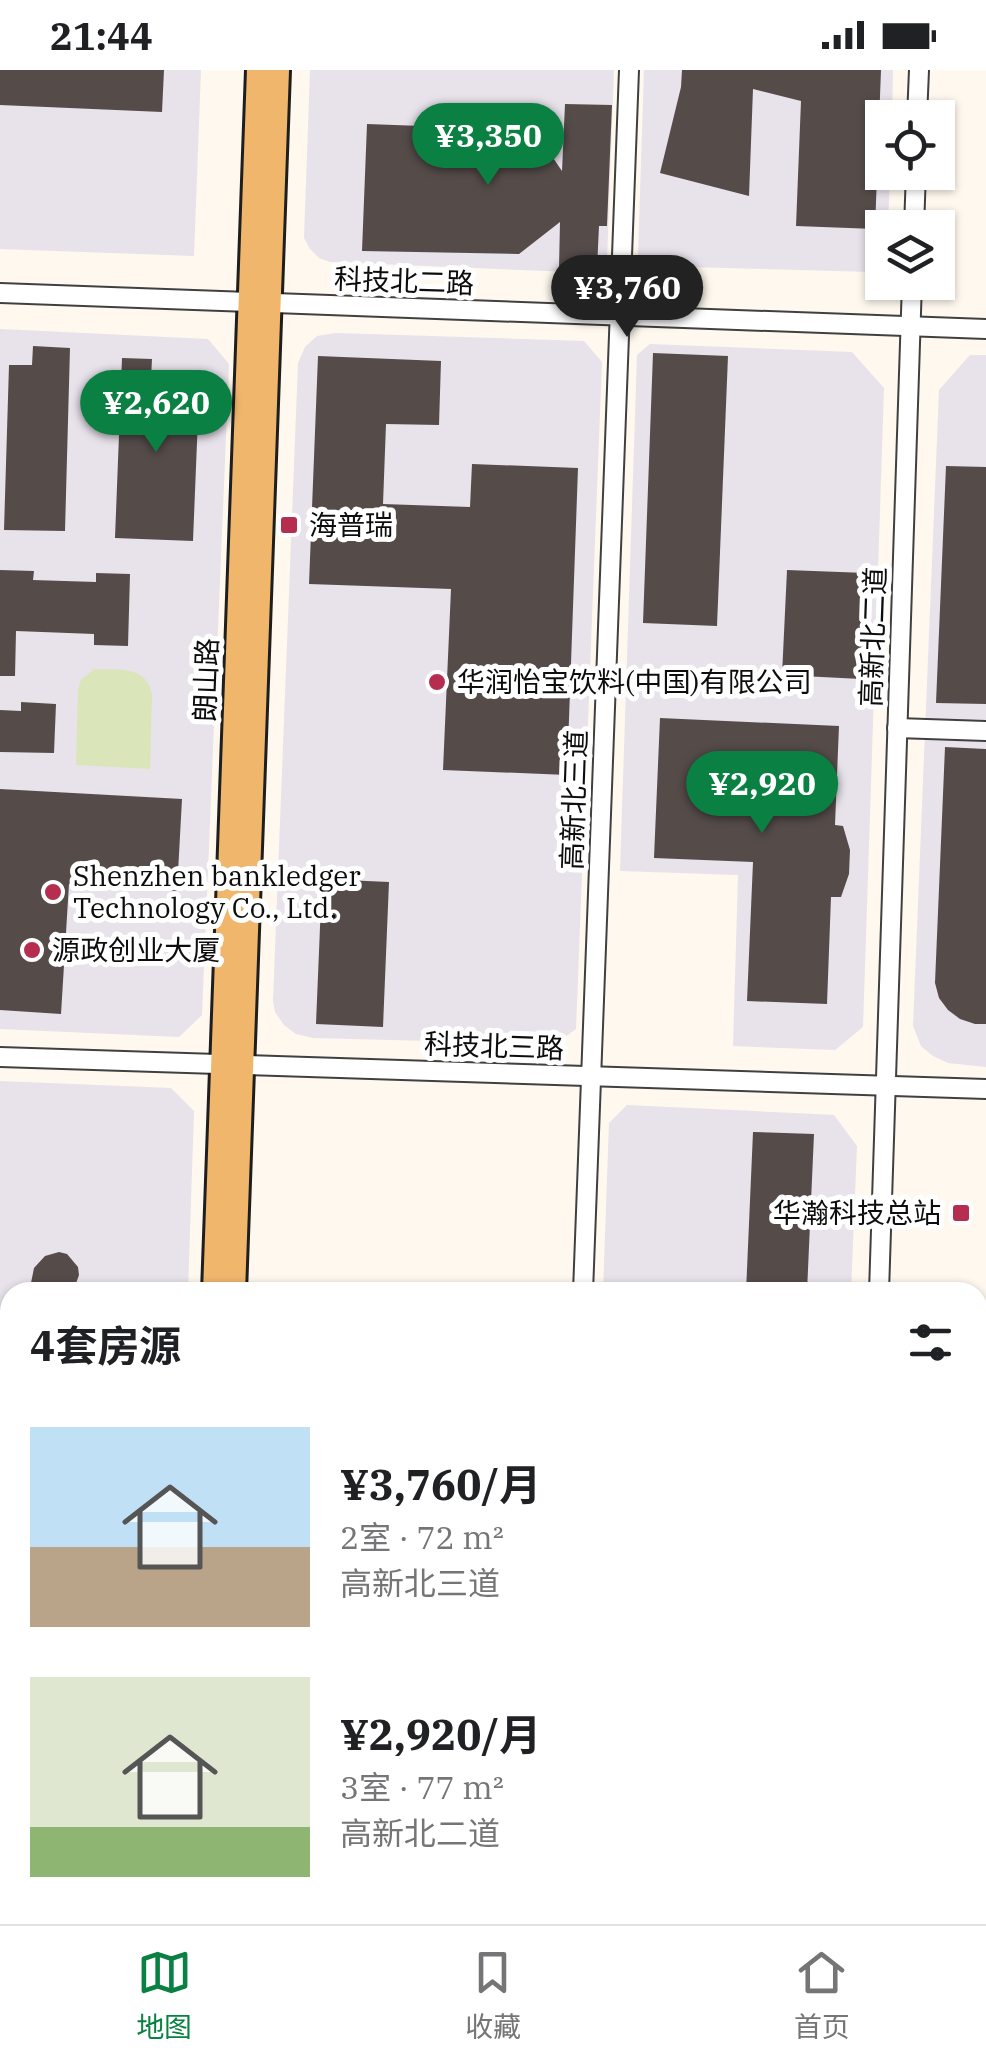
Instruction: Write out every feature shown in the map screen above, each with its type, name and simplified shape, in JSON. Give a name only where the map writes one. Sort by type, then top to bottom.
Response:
[{"type":"main road","name":"朗山路","points":[[258,70],[260,303]]},
{"type":"main road","name":"朗山路","points":[[215,1282],[232,1064],[260,303],[278,70]]},
{"type":"main road","name":"朗山路","points":[[232,1064],[234,1282]]},
{"type":"street","name":"高新北三道","points":[[583,1282],[629,70]]},
{"type":"street","points":[[918,100],[919,70]]},
{"type":"street","name":"科技北二路","points":[[0,293],[986,329]]},
{"type":"street","name":"高新北二道","points":[[878,1282],[911,300]]},
{"type":"street","points":[[897,728],[986,731]]},
{"type":"street","name":"科技北三路","points":[[0,1057],[986,1089]]},
{"type":"shaded area","points":[[0,70],[201,70],[194,256],[0,249]]},
{"type":"shaded area","points":[[310,70],[614,70],[607,261],[595,273],[330,262],[319,258],[304,238]]},
{"type":"shaded area","points":[[644,70],[893,70],[892,100],[865,100],[865,190],[889,190],[889,210],[865,210],[865,272],[651,266],[638,255]]},
{"type":"shaded area","points":[[0,329],[208,339],[229,364],[202,1015],[179,1037],[0,1029]]},
{"type":"shaded area","name":"华润怡宝饮料(中国)有限公司","points":[[336,333],[584,341],[602,362],[576,1029],[555,1044],[313,1038],[296,1034],[275,1012],[298,363],[305,347],[317,336]]},
{"type":"shaded area","points":[[650,344],[852,352],[884,388],[863,1027],[835,1050],[733,1046],[738,875],[620,871],[637,355]]},
{"type":"shaded area","points":[[970,355],[986,355],[986,1067],[948,1063],[933,1056],[921,1046],[913,1026],[939,390]]},
{"type":"shaded area","points":[[0,1081],[171,1088],[194,1111],[188,1282],[0,1282]]},
{"type":"shaded area","points":[[627,1105],[834,1115],[857,1146],[851,1282],[603,1282],[609,1123]]},
{"type":"green space","points":[[94,669],[130,671],[149,685],[150,769],[76,765],[78,689],[81,680]]},
{"type":"building","points":[[0,70],[164,70],[162,112],[0,105]]},
{"type":"building","points":[[682,70],[881,70],[880,100],[865,100],[865,190],[876,190],[876,210],[865,210],[865,229],[796,226],[801,101],[753,89],[749,196],[660,173]]},
{"type":"building","points":[[565,104],[612,105],[607,226],[599,226],[597,269],[559,268],[560,222],[519,254],[362,251],[367,124],[534,130],[562,171]]},
{"type":"building","points":[[33,346],[70,348],[65,531],[4,530],[9,365],[32,365]]},
{"type":"building","points":[[653,353],[728,356],[717,626],[643,623]]},
{"type":"building","points":[[318,356],[441,361],[439,425],[386,424],[383,504],[470,507],[472,464],[578,468],[567,775],[443,770],[451,589],[309,584]]},
{"type":"building","points":[[122,358],[152,359],[151,379],[190,380],[199,393],[193,541],[115,538]]},
{"type":"building","points":[[946,466],[986,467],[986,704],[936,703]]},
{"type":"building","points":[[0,570],[34,571],[33,580],[96,582],[96,573],[130,574],[128,646],[94,645],[94,634],[16,631],[15,676],[0,676]]},
{"type":"building","points":[[787,570],[866,573],[861,679],[782,675]]},
{"type":"building","points":[[21,702],[56,704],[54,753],[0,752],[0,710],[21,711]]},
{"type":"building","points":[[660,718],[839,726],[835,825],[843,826],[850,850],[849,874],[841,897],[831,897],[827,1004],[747,1001],[753,862],[654,858]]},
{"type":"building","points":[[945,747],[986,749],[986,1024],[960,1019],[948,1010],[935,983]]},
{"type":"building","name":"源政创业大厦","points":[[0,789],[182,799],[177,891],[69,884],[61,1014],[0,1010]]},
{"type":"building","points":[[322,879],[389,882],[383,1027],[316,1024]]},
{"type":"building","points":[[753,1132],[814,1134],[807,1282],[746,1282]]},
{"type":"building","points":[[67,1254],[78,1267],[77,1282],[31,1282],[34,1268],[45,1256]]},
{"type":"place","name":"海普瑞","points":[[289,525]]},
{"type":"place","name":"华润怡宝饮料(中国)有限公司","points":[[437,682]]},
{"type":"place","name":"Shenzhen bankledger Technology Co., Ltd.","points":[[53,892]]},
{"type":"place","name":"源政创业大厦","points":[[32,950]]},
{"type":"place","name":"华瀚科技总站","points":[[961,1213]]}]
